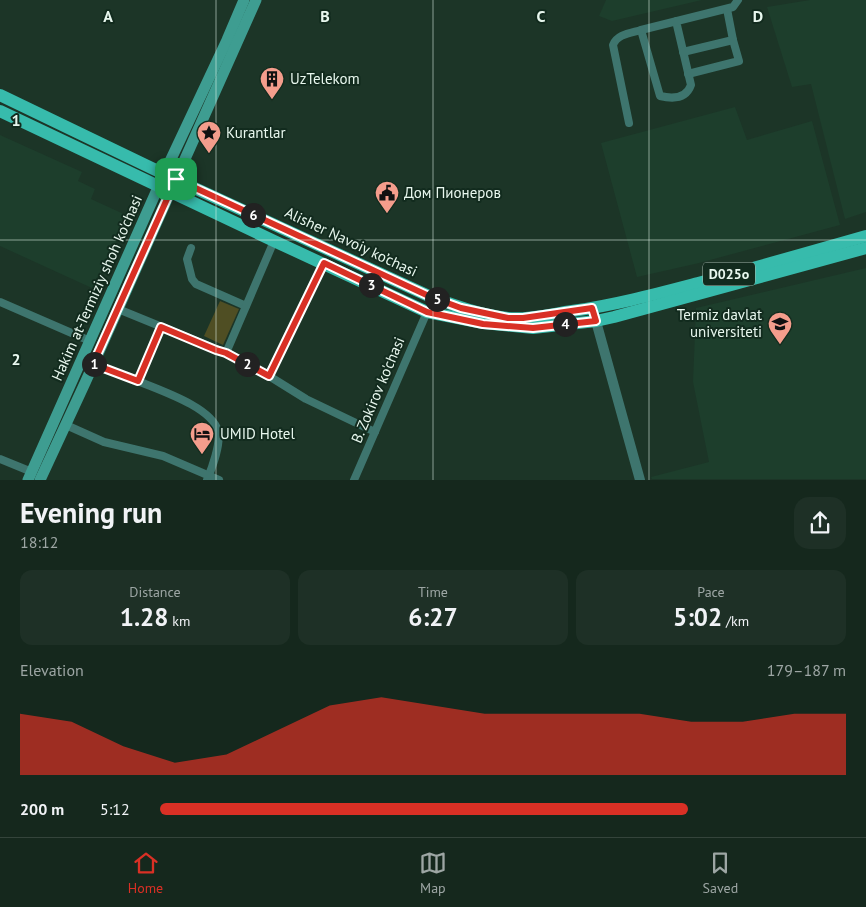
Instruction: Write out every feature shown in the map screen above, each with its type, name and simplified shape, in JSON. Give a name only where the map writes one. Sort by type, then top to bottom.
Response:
[{"type":"main road","name":"Hakim at-Termiziy shoh ko'chasi","points":[[33,477],[66,425],[118,309],[165,189],[244,0]]},
{"type":"main road","name":"Hakim at-Termiziy shoh ko'chasi","points":[[170,177],[256,0]]},
{"type":"main road","name":"Alisher Navoiy ko’chasi","points":[[0,95],[170,177],[431,297],[461,308],[508,318],[594,315]]},
{"type":"main road","name":"Alisher Navoiy ko’chasi","points":[[0,111],[427,312],[483,324],[533,328],[594,315]]},
{"type":"main road","name":"Hakim at-Termiziy shoh ko'chasi","points":[[33,477],[90,341],[165,189]]},
{"type":"main road","name":"D025o","points":[[594,315],[625,302],[866,236]]},
{"type":"main road","name":"D025o","points":[[594,315],[614,317],[866,248]]},
{"type":"street","points":[[629,123],[613,45],[615,40],[618,37],[641,30],[733,7],[738,0]]},
{"type":"street","points":[[688,74],[739,61],[727,8]]},
{"type":"street","points":[[641,30],[660,96],[667,98],[677,97],[684,95],[691,85],[676,21]]},
{"type":"street","points":[[683,52],[733,40]]},
{"type":"street","points":[[226,353],[274,241]]},
{"type":"street","points":[[191,248],[187,259],[192,278],[196,284],[246,306]]},
{"type":"street","points":[[269,376],[324,263]]},
{"type":"street","points":[[0,302],[90,341]]},
{"type":"street","points":[[118,309],[226,353],[306,399],[375,432]]},
{"type":"street","name":"B. Zokirov ko'chasi","points":[[354,480],[427,312]]},
{"type":"street","points":[[594,315],[640,480]]},
{"type":"street","points":[[138,381],[161,327]]},
{"type":"street","points":[[93,364],[191,404],[209,416],[216,424],[219,441],[208,477]]},
{"type":"street","points":[[66,425],[104,442],[162,456],[208,477],[220,480]]},
{"type":"street","points":[[0,459],[33,477]]},
{"type":"shaded area","points":[[606,0],[702,0],[612,21],[599,16]]},
{"type":"shaded area","points":[[810,0],[866,0],[866,212],[845,219],[811,84],[792,87],[767,7]]},
{"type":"shaded area","points":[[735,107],[747,140],[812,121],[840,225],[699,263],[637,277],[601,143]]},
{"type":"shaded area","points":[[0,135],[82,172],[78,181],[95,189],[91,199],[128,216],[94,289],[0,246]]},
{"type":"shaded area","name":"Termiz davlat universiteti","points":[[866,268],[866,479],[652,479],[651,477],[709,462],[693,382],[696,308]]},
{"type":"shaded area","points":[[220,301],[239,309],[223,345],[204,336]]},
{"type":"place","name":"UzTelekom","points":[[272,100]]},
{"type":"place","name":"Kurantlar","points":[[209,154]]},
{"type":"place","name":"Дом Пионеров","points":[[387,214]]},
{"type":"place","name":"Termiz davlat universiteti","points":[[780,345]]},
{"type":"place","name":"UMID Hotel","points":[[202,455]]},
{"type":"route","points":[[176,179],[431,297],[461,308],[488,315],[523,318],[592,308],[596,321],[533,328],[483,324],[427,312],[324,263],[269,376],[226,353],[161,327],[138,381],[93,364],[176,179]]}]
